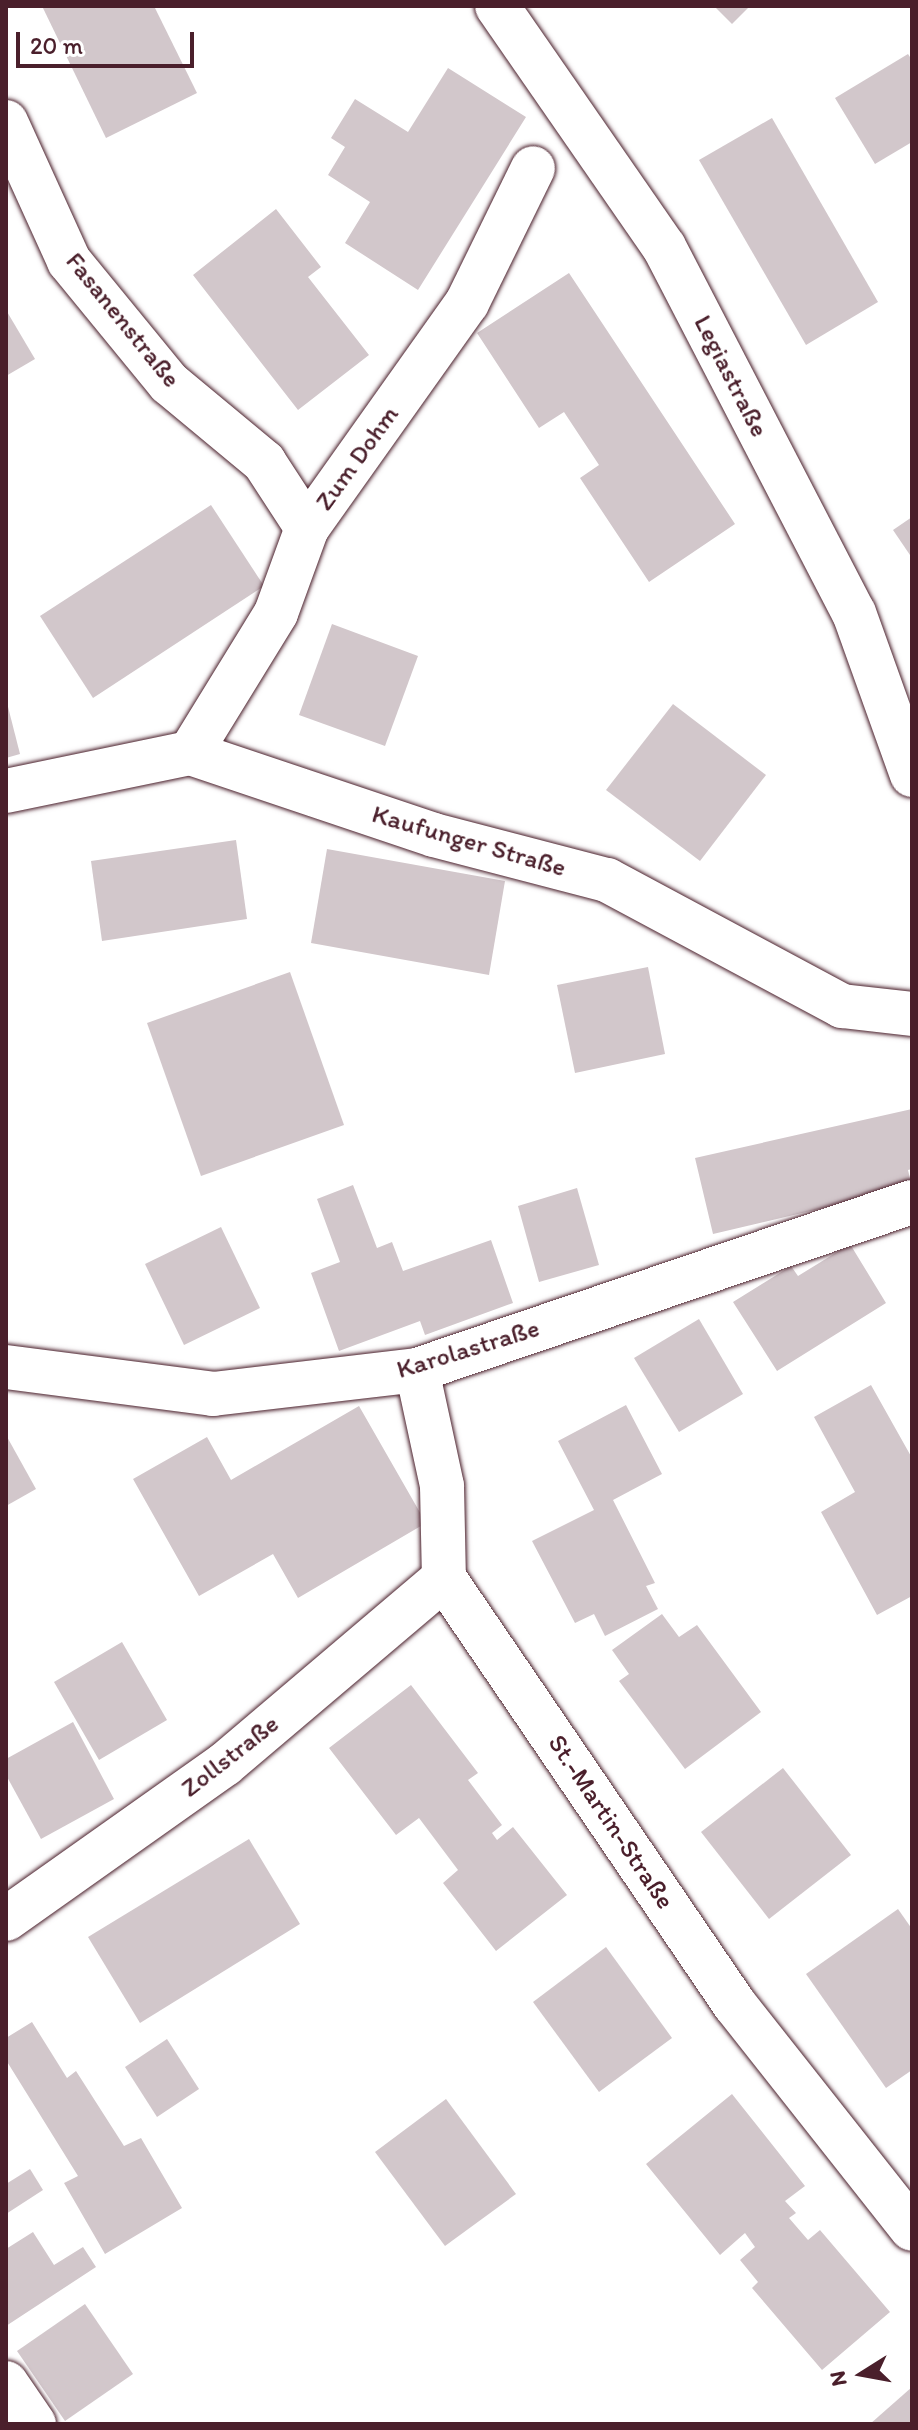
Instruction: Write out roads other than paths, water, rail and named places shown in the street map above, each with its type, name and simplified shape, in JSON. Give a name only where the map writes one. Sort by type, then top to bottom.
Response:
[{"type":"street","name":"Legiastraße","points":[[518,13],[664,247],[854,613],[912,775]]},
{"type":"street","name":"Fasanenstraße","points":[[6,122],[69,261],[169,383],[264,462],[307,528]]},
{"type":"street","name":"Zum Dohm","points":[[190,753],[276,613],[307,528],[467,303],[533,168]]},
{"type":"street","points":[[6,791],[190,753]]},
{"type":"street","name":"Kaufunger Straße","points":[[190,753],[434,835],[607,880],[842,1006],[912,1014]]},
{"type":"street","name":"Karolastraße","points":[[6,1367],[213,1394],[417,1370],[912,1202]]},
{"type":"street","points":[[417,1370],[442,1486],[444,1578]]},
{"type":"street","name":"Zollstraße","points":[[6,1919],[225,1764],[444,1578]]},
{"type":"street","name":"St.-Martin-Straße","points":[[444,1578],[735,2005],[912,2229]]},
{"type":"street","points":[[6,2383],[34,2424]]}]
